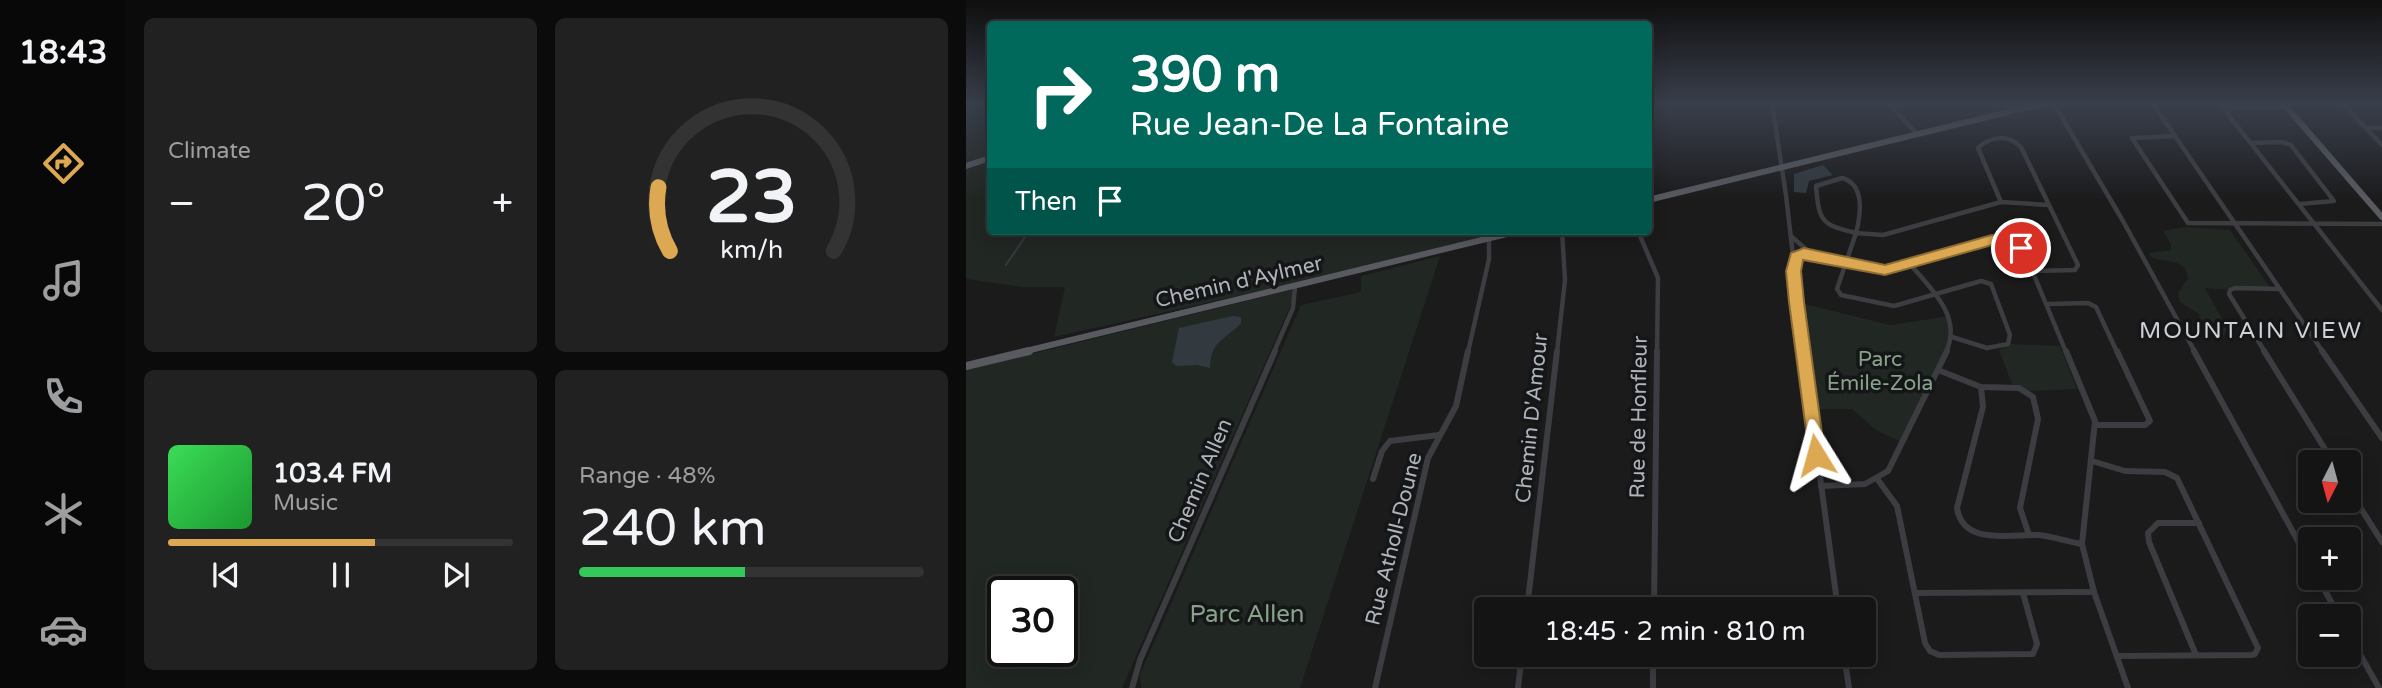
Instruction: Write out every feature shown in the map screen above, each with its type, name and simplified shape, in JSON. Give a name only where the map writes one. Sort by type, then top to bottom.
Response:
[{"type":"main road","points":[[1652,199],[1908,136]]},
{"type":"main road","points":[[2312,136],[2382,217]]},
{"type":"main road","points":[[966,166],[987,159]]},
{"type":"main road","name":"Chemin d'Aylmer","points":[[966,366],[1502,235]]},
{"type":"street","points":[[1777,136],[1836,597]]},
{"type":"street","points":[[2073,136],[2123,221],[2298,541]]},
{"type":"street","points":[[2135,136],[2132,138],[2186,222],[2382,224]]},
{"type":"street","points":[[2175,136],[2382,438]]},
{"type":"street","points":[[2246,136],[2382,310]]},
{"type":"street","points":[[2001,202],[1979,148],[1983,143],[2005,138],[2020,144],[2078,267],[2073,271],[2034,271]]},
{"type":"street","points":[[2252,143],[2282,142],[2291,145],[2334,201],[2300,204]]},
{"type":"street","points":[[1952,337],[1976,346],[1992,348],[2005,346],[2011,338],[1989,283],[1981,281],[1889,306],[1841,295],[1836,289],[1856,233],[1861,216],[1854,182],[1842,178],[1817,185],[1822,223],[1856,233],[1879,236],[2001,202],[2048,205]]},
{"type":"street","points":[[1790,226],[1795,242],[1817,256]]},
{"type":"street","name":"Chemin D'Amour","points":[[1528,597],[1565,280],[1562,235]]},
{"type":"street","name":"Rue de Honfleur","points":[[1639,235],[1641,244],[1656,268],[1658,285],[1654,597]]},
{"type":"street","name":"Rue Atholl-Doune","points":[[1375,688],[1429,458],[1456,406],[1489,259],[1489,238]]},
{"type":"street","points":[[1793,271],[1798,255],[1804,253],[1881,270],[1998,239],[2021,248],[2048,304],[2096,425],[2081,544],[2094,592],[2128,688]]},
{"type":"street","points":[[1791,247],[1817,256]]},
{"type":"street","points":[[1821,486],[1857,487],[1878,480],[1894,462],[1952,337],[1949,316],[1936,295],[1910,264]]},
{"type":"street","name":"Chemin Allen","points":[[1132,688],[1140,660],[1293,308],[1295,287]]},
{"type":"street","points":[[2280,289],[2235,288],[2230,290],[2230,294],[2326,450]]},
{"type":"street","points":[[2048,304],[2088,303],[2096,307],[2150,421],[2145,425],[2096,425]]},
{"type":"street","points":[[1938,370],[1981,387],[2019,388],[2030,393],[2036,405],[2038,419],[2020,508],[2028,535]]},
{"type":"street","points":[[1981,387],[1983,407],[1956,515],[1963,526],[1978,534],[2041,535],[2081,544]]},
{"type":"street","points":[[1373,479],[1381,451],[1390,441],[1439,435]]},
{"type":"street","points":[[2092,461],[2125,471],[2165,472],[2180,481],[2258,648],[2255,654],[2251,655],[2117,656]]},
{"type":"street","points":[[1878,480],[1895,502],[1925,643],[1930,651],[1939,655],[2029,655],[2036,652],[2037,644],[2022,593]]},
{"type":"street","points":[[2361,509],[2382,542]]},
{"type":"street","points":[[2196,655],[2149,542],[2148,533],[2154,525],[2162,523],[2199,523]]},
{"type":"street","points":[[1915,593],[2094,592]]},
{"type":"street","points":[[2361,656],[2379,688]]},
{"type":"street","points":[[1518,688],[1520,667]]},
{"type":"street","points":[[1653,667],[1653,688]]},
{"type":"street","points":[[1846,667],[1849,688]]},
{"type":"green space","points":[[966,136],[987,136],[987,235],[1486,235],[1309,280],[1054,337],[1065,287],[1021,287],[966,279]]},
{"type":"green space","points":[[2184,227],[2230,230],[2270,287],[2205,288],[2227,328],[2223,338],[2215,339],[2200,322],[2199,314],[2180,302],[2178,293],[2188,278],[2185,268],[2177,263],[2152,258],[2148,253],[2171,250],[2171,244],[2163,231]]},
{"type":"green space","name":"Parc Allen","points":[[1440,256],[1300,688],[1141,688],[1140,675],[1301,305],[1361,292],[1361,276]]},
{"type":"green space","points":[[1291,290],[1295,295],[1122,688],[966,688],[966,370]]},
{"type":"green space","name":"Parc Émile-Zola","points":[[1797,302],[1890,325],[1949,316],[1952,337],[1903,443],[1876,430],[1852,409],[1810,409]]},
{"type":"green space","points":[[2012,344],[2060,346],[2077,389],[2029,391],[2012,384],[1999,350]]},
{"type":"shaded area","points":[[1823,165],[1833,175],[1809,181],[1806,193],[1794,192],[1794,174]]},
{"type":"shaded area","points":[[1233,316],[1241,317],[1241,323],[1216,346],[1210,368],[1197,365],[1176,366],[1172,362],[1179,328]]},
{"type":"waterway","points":[[1006,265],[1026,235]]},
{"type":"district","name":"MOUNTAIN VIEW","points":[[2251,331]]},
{"type":"route","points":[[1816,455],[1793,271],[1796,257],[1804,253],[1885,270],[1998,239],[2014,243],[2021,248]]}]
